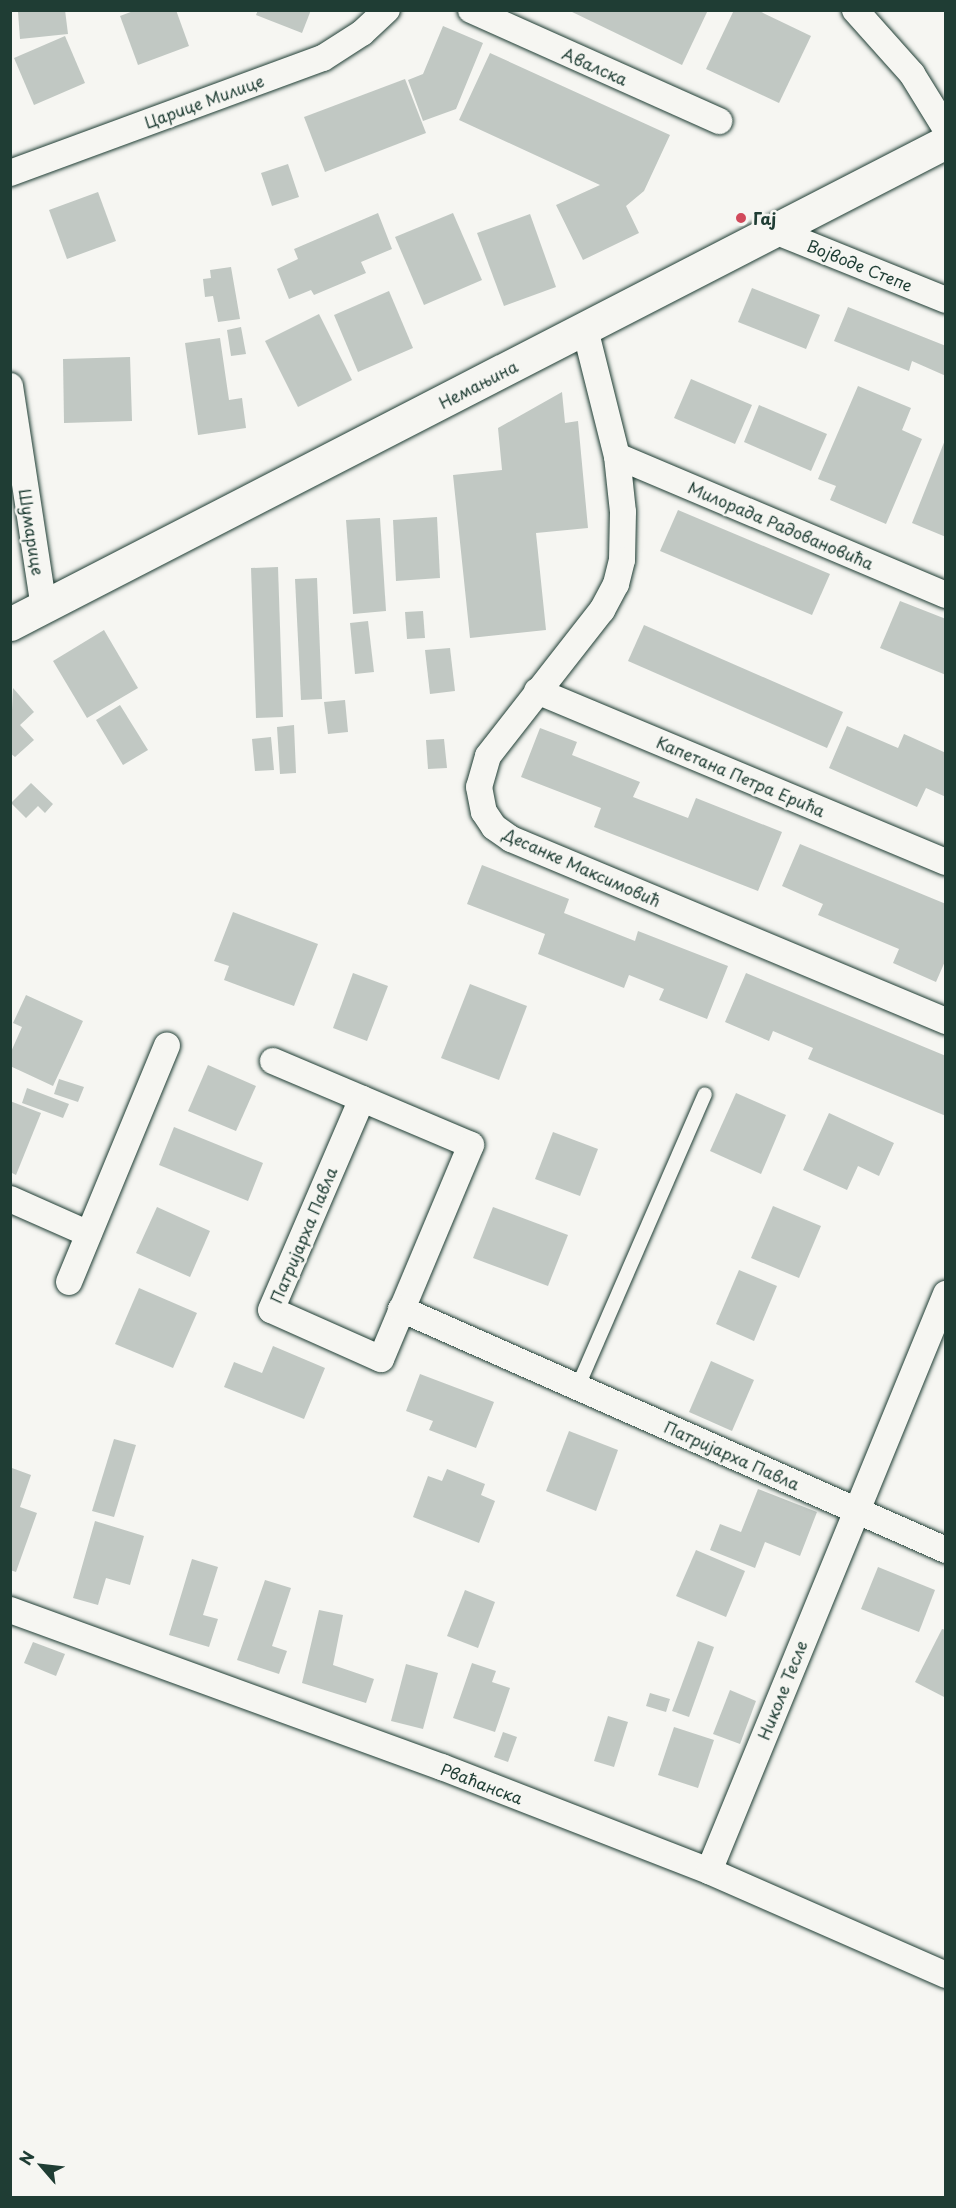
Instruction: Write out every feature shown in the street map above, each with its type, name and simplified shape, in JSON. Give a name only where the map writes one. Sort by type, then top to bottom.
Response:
[{"type":"street","name":"Царице Милице","points":[[10,173],[323,58],[362,33],[387,10]]},
{"type":"street","name":"Авалска","points":[[471,10],[719,121]]},
{"type":"street","points":[[855,10],[912,74],[945,129]]},
{"type":"street","name":"Немањина","points":[[10,624],[945,142]]},
{"type":"street","name":"Војводе Степе","points":[[775,231],[945,300]]},
{"type":"street","name":"Десанке Максимовић","points":[[585,329],[617,456],[623,512],[622,560],[616,584],[602,610],[504,731],[482,774],[479,787],[484,812],[494,827],[511,839],[945,1021]]},
{"type":"street","name":"Шумарице","points":[[10,386],[44,607]]},
{"type":"street","name":"Милорада Радовановића","points":[[617,456],[945,595]]},
{"type":"street","name":"Капетана Петра Ерића","points":[[537,691],[945,862]]},
{"type":"street","points":[[69,1282],[167,1045]]},
{"type":"street","name":"Патријарха Павла","points":[[273,1060],[471,1145],[381,1359],[271,1310],[362,1099]]},
{"type":"street","points":[[10,1199],[89,1234]]},
{"type":"street","name":"Николе Тесле","points":[[709,1871],[854,1509],[945,1294]]},
{"type":"street","name":"Патријарха Павла","points":[[401,1309],[854,1509]]},
{"type":"street","points":[[854,1509],[945,1550]]},
{"type":"street","name":"Рваћанска","points":[[10,1610],[442,1767],[709,1871],[945,1975]]},
{"type":"lane","points":[[578,1386],[705,1094]]},
{"type":"building","points":[[65,10],[68,34],[20,39],[18,12]]},
{"type":"building","points":[[136,10],[176,10],[189,46],[138,65],[120,16]]},
{"type":"building","points":[[258,10],[311,10],[302,33],[256,15]]},
{"type":"building","points":[[568,10],[708,10],[682,65]]},
{"type":"building","points":[[734,10],[757,10],[811,36],[779,103],[706,69]]},
{"type":"building","points":[[443,26],[483,43],[456,109],[423,121],[408,80],[423,74]]},
{"type":"building","points":[[65,36],[85,83],[34,105],[14,58]]},
{"type":"building","points":[[490,53],[670,135],[644,191],[626,206],[639,233],[583,260],[556,205],[600,185],[459,120]]},
{"type":"building","points":[[405,79],[426,133],[325,172],[304,117]]},
{"type":"building","points":[[288,164],[299,197],[272,206],[261,173]]},
{"type":"building","points":[[98,192],[116,241],[67,259],[49,210]]},
{"type":"building","points":[[378,213],[392,249],[361,262],[366,273],[314,295],[311,290],[289,299],[277,269],[298,259],[294,249]]},
{"type":"building","points":[[453,213],[482,280],[424,305],[395,237]]},
{"type":"building","points":[[530,214],[556,287],[504,306],[477,233]]},
{"type":"building","points":[[231,267],[240,319],[218,322],[213,296],[205,297],[203,279],[211,278],[210,270]]},
{"type":"building","points":[[752,288],[820,315],[806,349],[738,322]]},
{"type":"building","points":[[389,291],[413,348],[358,372],[334,315]]},
{"type":"building","points":[[848,307],[946,346],[946,376],[912,361],[909,371],[834,341]]},
{"type":"building","points":[[319,314],[352,380],[298,407],[265,341]]},
{"type":"building","points":[[241,327],[246,354],[231,356],[227,330]]},
{"type":"building","points":[[220,338],[229,400],[242,398],[246,428],[198,435],[185,343]]},
{"type":"building","points":[[130,357],[132,421],[64,423],[63,359]]},
{"type":"building","points":[[691,379],[752,405],[735,444],[674,418]]},
{"type":"building","points":[[858,386],[911,408],[902,430],[922,439],[886,524],[830,500],[836,486],[818,479]]},
{"type":"building","points":[[562,392],[565,423],[578,421],[588,528],[536,533],[546,630],[470,638],[453,475],[502,470],[498,428]]},
{"type":"building","points":[[759,405],[827,434],[811,471],[744,442]]},
{"type":"building","points":[[946,440],[946,537],[912,523]]},
{"type":"building","points":[[678,510],[830,574],[812,615],[660,551]]},
{"type":"building","points":[[437,517],[440,578],[396,581],[393,520]]},
{"type":"building","points":[[380,518],[386,611],[353,614],[346,520]]},
{"type":"building","points":[[278,567],[283,717],[256,718],[251,568]]},
{"type":"building","points":[[317,578],[322,699],[301,700],[295,579]]},
{"type":"building","points":[[900,601],[946,619],[946,675],[880,648]]},
{"type":"building","points":[[423,611],[425,638],[407,639],[405,612]]},
{"type":"building","points":[[368,621],[374,672],[355,674],[350,623]]},
{"type":"building","points":[[644,625],[843,712],[827,748],[628,661]]},
{"type":"building","points":[[104,630],[138,688],[87,718],[53,661]]},
{"type":"building","points":[[450,648],[455,691],[430,694],[425,650]]},
{"type":"building","points":[[13,688],[34,712],[20,725],[34,740],[15,757],[10,753]]},
{"type":"building","points":[[345,700],[348,732],[328,734],[324,702]]},
{"type":"building","points":[[120,705],[148,750],[123,765],[96,720]]},
{"type":"building","points":[[294,725],[296,773],[280,774],[277,727]]},
{"type":"building","points":[[847,726],[898,748],[904,734],[946,753],[946,797],[926,788],[917,807],[829,768]]},
{"type":"building","points":[[540,728],[577,742],[572,755],[640,782],[633,797],[688,818],[696,798],[782,832],[758,891],[594,827],[601,808],[521,777]]},
{"type":"building","points":[[271,737],[274,770],[255,771],[252,739]]},
{"type":"building","points":[[444,739],[447,768],[428,769],[426,740]]},
{"type":"building","points":[[31,783],[53,804],[45,813],[38,806],[26,818],[11,803]]},
{"type":"building","points":[[800,844],[946,904],[946,959],[936,982],[893,963],[899,949],[818,915],[823,904],[782,886]]},
{"type":"building","points":[[482,865],[569,899],[564,913],[635,941],[638,931],[728,966],[707,1019],[659,1000],[664,989],[629,975],[624,988],[538,954],[545,934],[467,904]]},
{"type":"building","points":[[233,912],[318,944],[294,1006],[224,980],[229,966],[214,961]]},
{"type":"building","points":[[353,973],[388,986],[367,1041],[333,1028]]},
{"type":"building","points":[[746,973],[946,1056],[946,1116],[808,1059],[813,1048],[773,1031],[769,1041],[725,1022]]},
{"type":"building","points":[[470,984],[527,1006],[499,1080],[441,1058]]},
{"type":"building","points":[[26,995],[83,1021],[53,1086],[10,1066],[10,1054],[22,1027],[13,1023]]},
{"type":"building","points":[[208,1065],[256,1086],[236,1131],[188,1111]]},
{"type":"building","points":[[59,1079],[84,1087],[78,1102],[54,1094]]},
{"type":"building","points":[[27,1088],[69,1104],[63,1118],[22,1103]]},
{"type":"building","points":[[736,1093],[786,1115],[761,1174],[710,1151]]},
{"type":"building","points":[[10,1101],[41,1113],[16,1175],[10,1172]]},
{"type":"building","points":[[829,1113],[894,1143],[879,1176],[858,1166],[847,1190],[803,1170]]},
{"type":"building","points":[[174,1127],[263,1163],[248,1201],[159,1165]]},
{"type":"building","points":[[553,1132],[598,1149],[580,1196],[535,1179]]},
{"type":"building","points":[[773,1206],[821,1226],[799,1278],[751,1258]]},
{"type":"building","points":[[157,1207],[210,1231],[190,1277],[136,1253]]},
{"type":"building","points":[[493,1207],[568,1235],[548,1286],[473,1258]]},
{"type":"building","points":[[739,1270],[777,1286],[754,1341],[716,1324]]},
{"type":"building","points":[[139,1288],[197,1313],[173,1368],[115,1344]]},
{"type":"building","points":[[273,1346],[325,1368],[304,1419],[224,1387],[234,1362],[262,1373]]},
{"type":"building","points":[[711,1361],[754,1380],[732,1431],[689,1412]]},
{"type":"building","points":[[420,1374],[494,1402],[476,1448],[429,1430],[433,1421],[406,1411]]},
{"type":"building","points":[[569,1431],[618,1450],[596,1511],[546,1491]]},
{"type":"building","points":[[114,1439],[136,1445],[114,1517],[92,1511]]},
{"type":"building","points":[[12,1468],[31,1475],[20,1507],[37,1513],[16,1572],[10,1570]]},
{"type":"building","points":[[447,1469],[485,1484],[481,1495],[495,1501],[479,1543],[413,1517],[428,1476],[442,1481]]},
{"type":"building","points":[[758,1489],[817,1512],[800,1556],[765,1542],[755,1568],[710,1550],[720,1524],[741,1532]]},
{"type":"building","points":[[95,1521],[144,1536],[130,1585],[106,1578],[98,1605],[73,1598]]},
{"type":"building","points":[[696,1550],[745,1571],[726,1617],[676,1596]]},
{"type":"building","points":[[192,1559],[218,1567],[203,1615],[218,1619],[209,1647],[169,1635]]},
{"type":"building","points":[[878,1567],[935,1590],[919,1632],[861,1609]]},
{"type":"building","points":[[265,1580],[291,1588],[272,1646],[287,1651],[279,1674],[237,1660]]},
{"type":"building","points":[[465,1590],[495,1602],[478,1648],[447,1636]]},
{"type":"building","points":[[319,1610],[343,1615],[333,1665],[374,1679],[366,1703],[302,1683]]},
{"type":"building","points":[[942,1629],[946,1630],[946,1698],[915,1682]]},
{"type":"building","points":[[698,1641],[714,1647],[689,1717],[672,1711]]},
{"type":"building","points":[[33,1642],[65,1654],[56,1676],[24,1663]]},
{"type":"building","points":[[472,1663],[496,1671],[492,1682],[510,1688],[495,1732],[453,1718]]},
{"type":"building","points":[[406,1664],[438,1673],[423,1729],[391,1721]]},
{"type":"building","points":[[730,1690],[756,1701],[740,1744],[713,1734]]},
{"type":"building","points":[[650,1693],[670,1699],[666,1712],[646,1706]]},
{"type":"building","points":[[608,1716],[628,1722],[614,1767],[594,1761]]},
{"type":"building","points":[[674,1727],[714,1740],[698,1788],[658,1775]]},
{"type":"building","points":[[503,1732],[517,1737],[508,1762],[494,1757]]},
{"type":"place","name":"Гај","points":[[741,218]]}]
